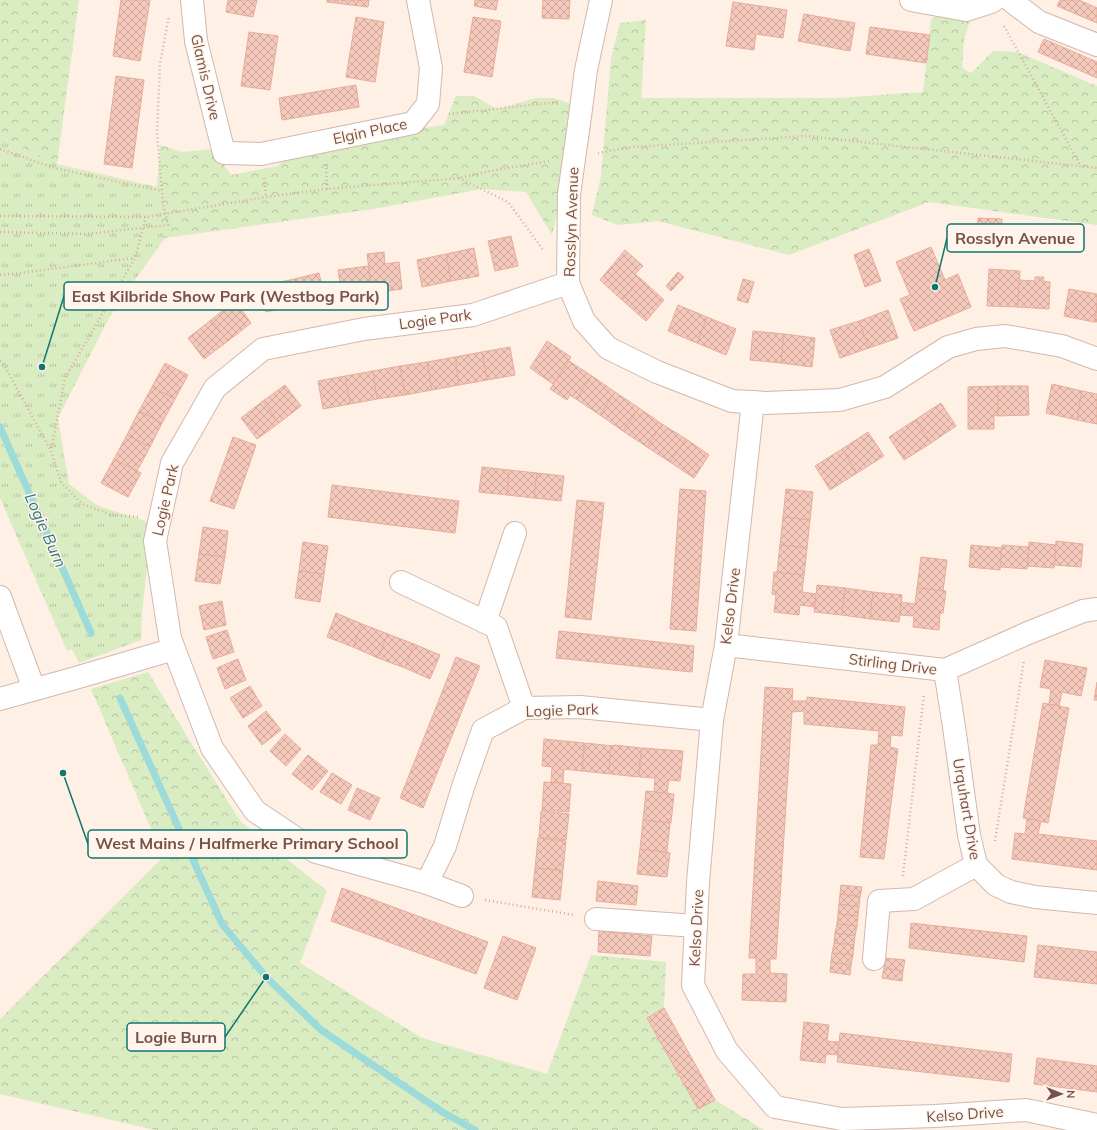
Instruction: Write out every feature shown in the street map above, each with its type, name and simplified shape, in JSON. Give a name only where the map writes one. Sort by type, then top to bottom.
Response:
[{"type":"street","name":"Glamis Drive","points":[[192,0],[196,40],[224,153]]},
{"type":"street","points":[[418,0],[431,68],[428,104]]},
{"type":"street","name":"Rosslyn Avenue","points":[[600,0],[586,70],[570,194],[568,284],[584,320],[608,348],[657,372],[732,401],[766,403],[840,400],[885,387],[948,347],[976,339],[1005,336],[1062,346],[1097,359]]},
{"type":"street","points":[[911,0],[966,10],[998,1],[1039,22],[1097,45]]},
{"type":"street","name":"Elgin Place","points":[[224,153],[261,154],[413,124],[428,104]]},
{"type":"street","name":"Logie Park","points":[[462,896],[427,883],[316,852],[255,811],[212,748],[174,649],[170,638],[155,541],[172,463],[216,388],[263,349],[364,329],[473,315],[568,284]]},
{"type":"street","name":"Kelso Drive","points":[[753,402],[726,644],[712,720],[698,882],[693,985],[727,1051],[774,1107],[842,1119],[935,1116],[1026,1110],[1097,1125]]},
{"type":"street","points":[[485,622],[515,532]]},
{"type":"street","points":[[401,582],[496,627],[524,708]]},
{"type":"street","name":"Stirling Drive","points":[[726,644],[936,669],[1083,611],[1097,609]]},
{"type":"street","points":[[2,610],[34,689]]},
{"type":"street","points":[[0,699],[174,649]]},
{"type":"street","name":"Urquhart Drive","points":[[936,669],[954,727],[969,835],[982,871],[996,885],[1011,892],[1097,903]]},
{"type":"street","name":"Logie Park","points":[[427,883],[445,846],[464,784],[483,730],[524,708],[580,707],[712,720]]},
{"type":"street","points":[[874,959],[879,902],[914,899],[982,871]]},
{"type":"street","points":[[596,919],[696,926]]},
{"type":"path","points":[[998,1],[1080,166]]},
{"type":"path","points":[[0,232],[87,234],[168,225],[163,203],[158,133],[160,64],[169,14]]},
{"type":"path","points":[[428,104],[443,115],[561,102]]},
{"type":"path","points":[[0,149],[54,168],[162,191]]},
{"type":"path","points":[[459,178],[508,202],[545,252]]},
{"type":"path","points":[[51,451],[65,378],[135,258],[146,216]]},
{"type":"path","points":[[0,275],[135,258]]},
{"type":"path","points":[[0,361],[3,363],[51,451],[61,482],[82,504],[112,515],[160,519]]},
{"type":"path","points":[[982,871],[993,855],[1028,633]]},
{"type":"path","points":[[901,900],[936,669]]},
{"type":"path","points":[[462,896],[596,919]]},
{"type":"green space","points":[[0,0],[79,0],[57,164],[0,137]]},
{"type":"green space","points":[[938,13],[971,18],[964,39],[962,68],[971,73],[993,51],[1018,52],[1097,86],[1097,225],[929,202],[789,255],[658,221],[618,225],[592,215],[601,176],[611,59],[620,23],[646,20],[641,98],[838,98],[923,92],[931,20]]},
{"type":"green space","points":[[456,96],[474,96],[497,109],[536,98],[554,98],[577,106],[562,192],[552,235],[526,192],[482,189],[373,209],[165,238],[139,274],[159,196],[157,187],[160,145],[183,152],[213,149],[231,175],[278,166],[293,147],[324,141],[444,125]]},
{"type":"green space","points":[[0,137],[57,164],[157,187],[164,238],[110,316],[58,418],[69,484],[98,506],[152,523],[142,612],[141,640],[79,663],[72,649],[67,651],[0,498]]},
{"type":"green space","points":[[148,672],[241,822],[327,891],[300,963],[422,1038],[547,1074],[591,955],[666,962],[664,1008],[647,1018],[698,1109],[715,1100],[764,1130],[155,1130],[0,1094],[0,1019],[163,857],[91,689]]},
{"type":"building","points":[[121,0],[150,0],[140,61],[113,56]]},
{"type":"building","points":[[228,0],[257,0],[253,17],[226,12]]},
{"type":"building","points":[[327,0],[369,0],[368,7],[327,2]]},
{"type":"building","points":[[475,0],[498,0],[496,10],[474,6]]},
{"type":"building","points":[[543,0],[570,0],[569,19],[542,18]]},
{"type":"building","points":[[1060,0],[1079,0],[1097,8],[1097,23],[1057,6]]},
{"type":"building","points":[[733,2],[787,10],[783,38],[756,34],[754,50],[726,46]]},
{"type":"building","points":[[804,14],[855,23],[850,51],[798,41]]},
{"type":"building","points":[[356,17],[384,22],[375,82],[346,77]]},
{"type":"building","points":[[473,17],[501,21],[492,77],[464,72]]},
{"type":"building","points":[[870,27],[930,35],[926,63],[866,54]]},
{"type":"building","points":[[249,32],[278,36],[270,90],[241,86]]},
{"type":"building","points":[[1044,39],[1097,62],[1097,78],[1038,52]]},
{"type":"building","points":[[116,76],[144,80],[132,168],[104,164]]},
{"type":"building","points":[[356,85],[359,107],[282,120],[279,98]]},
{"type":"building","points":[[978,218],[1002,219],[1000,247],[976,246]]},
{"type":"building","points":[[511,236],[518,266],[495,271],[488,241]]},
{"type":"building","points":[[931,247],[945,280],[958,274],[971,307],[914,331],[900,299],[910,295],[896,262]]},
{"type":"building","points":[[474,248],[479,276],[451,281],[446,254]]},
{"type":"building","points":[[869,249],[881,281],[865,287],[854,255]]},
{"type":"building","points":[[625,250],[643,266],[635,274],[641,279],[622,300],[600,280]]},
{"type":"building","points":[[384,252],[385,264],[399,262],[402,289],[372,293],[367,254]]},
{"type":"building","points":[[446,254],[451,281],[422,287],[417,260]]},
{"type":"building","points":[[368,266],[372,293],[342,297],[338,270]]},
{"type":"building","points":[[989,269],[1020,271],[1018,307],[987,306]]},
{"type":"building","points":[[678,272],[684,277],[671,291],[666,286]]},
{"type":"building","points":[[319,273],[325,298],[295,305],[290,280]]},
{"type":"building","points":[[1035,277],[1044,277],[1043,281],[1050,282],[1049,309],[1018,307],[1019,280],[1035,281]]},
{"type":"building","points":[[641,279],[664,300],[646,321],[622,300]]},
{"type":"building","points":[[743,279],[754,282],[748,303],[737,300]]},
{"type":"building","points":[[290,280],[295,305],[266,312],[260,286]]},
{"type":"building","points":[[1069,289],[1097,294],[1094,322],[1064,316]]},
{"type":"building","points":[[235,301],[251,323],[228,341],[211,320]]},
{"type":"building","points":[[678,305],[707,317],[697,343],[668,331]]},
{"type":"building","points":[[1097,305],[1097,322],[1094,322]]},
{"type":"building","points":[[888,310],[898,338],[869,348],[859,321]]},
{"type":"building","points":[[707,317],[736,329],[726,355],[697,343]]},
{"type":"building","points":[[211,320],[228,341],[204,359],[188,338]]},
{"type":"building","points":[[859,321],[869,348],[840,358],[830,330]]},
{"type":"building","points":[[753,331],[784,334],[781,363],[750,360]]},
{"type":"building","points":[[784,334],[815,338],[812,367],[781,363]]},
{"type":"building","points":[[547,341],[571,357],[553,384],[530,368]]},
{"type":"building","points":[[510,347],[515,375],[487,380],[482,352]]},
{"type":"building","points":[[482,352],[487,380],[459,385],[455,357]]},
{"type":"building","points":[[455,357],[459,385],[432,390],[427,362]]},
{"type":"building","points":[[569,361],[592,376],[576,399],[570,395],[567,400],[550,389]]},
{"type":"building","points":[[427,362],[432,390],[405,395],[400,366]]},
{"type":"building","points":[[165,363],[188,375],[175,399],[152,387]]},
{"type":"building","points":[[400,366],[405,395],[377,399],[373,371]]},
{"type":"building","points":[[373,371],[377,399],[350,404],[345,376]]},
{"type":"building","points":[[345,376],[350,404],[323,409],[318,381]]},
{"type":"building","points":[[592,376],[615,392],[600,415],[576,399]]},
{"type":"building","points":[[1052,384],[1082,391],[1077,420],[1046,413]]},
{"type":"building","points":[[285,385],[301,406],[279,423],[263,401]]},
{"type":"building","points":[[998,386],[998,416],[994,415],[994,429],[968,429],[968,387]]},
{"type":"building","points":[[998,386],[1028,386],[1029,415],[998,416]]},
{"type":"building","points":[[152,387],[175,399],[162,423],[139,411]]},
{"type":"building","points":[[1082,391],[1097,394],[1097,424],[1077,420]]},
{"type":"building","points":[[615,392],[639,408],[623,431],[600,415]]},
{"type":"building","points":[[263,401],[279,423],[257,439],[241,418]]},
{"type":"building","points":[[941,403],[956,426],[931,443],[915,420]]},
{"type":"building","points":[[639,408],[662,424],[647,447],[623,431]]},
{"type":"building","points":[[139,411],[162,423],[150,447],[127,435]]},
{"type":"building","points":[[915,420],[931,443],[904,460],[889,437]]},
{"type":"building","points":[[662,424],[686,439],[670,462],[647,447]]},
{"type":"building","points":[[868,432],[884,456],[857,473],[842,449]]},
{"type":"building","points":[[127,435],[150,447],[137,471],[114,459]]},
{"type":"building","points":[[233,437],[256,445],[234,509],[210,501]]},
{"type":"building","points":[[686,439],[709,455],[694,478],[670,462]]},
{"type":"building","points":[[842,449],[857,473],[830,490],[815,466]]},
{"type":"building","points":[[114,459],[141,473],[128,497],[101,483]]},
{"type":"building","points":[[482,467],[509,470],[507,495],[479,492]]},
{"type":"building","points":[[509,470],[537,473],[534,498],[507,495]]},
{"type":"building","points":[[537,473],[564,476],[561,501],[534,498]]},
{"type":"building","points":[[332,485],[459,501],[455,533],[328,517]]},
{"type":"building","points":[[680,489],[706,491],[696,631],[670,629]]},
{"type":"building","points":[[786,489],[813,492],[810,520],[783,517]]},
{"type":"building","points":[[577,500],[604,503],[591,620],[565,617]]},
{"type":"building","points":[[783,517],[810,520],[807,548],[780,545]]},
{"type":"building","points":[[203,527],[228,531],[225,557],[199,554]]},
{"type":"building","points":[[1056,541],[1083,544],[1081,567],[1054,565]]},
{"type":"building","points":[[303,542],[328,546],[324,574],[299,571]]},
{"type":"building","points":[[1029,542],[1056,545],[1054,568],[1027,566]]},
{"type":"building","points":[[780,545],[807,548],[804,575],[777,573]]},
{"type":"building","points":[[971,545],[1002,548],[1000,570],[969,567]]},
{"type":"building","points":[[1002,545],[1029,547],[1027,569],[1000,567]]},
{"type":"building","points":[[199,554],[225,557],[220,584],[195,581]]},
{"type":"building","points":[[921,557],[947,560],[943,591],[917,588]]},
{"type":"building","points":[[299,571],[324,574],[320,602],[295,598]]},
{"type":"building","points":[[774,572],[804,575],[802,592],[816,594],[814,607],[800,605],[799,615],[774,612],[776,595],[772,594]]},
{"type":"building","points":[[817,585],[845,588],[842,615],[814,612]]},
{"type":"building","points":[[845,588],[873,592],[870,619],[842,615]]},
{"type":"building","points":[[917,588],[946,591],[943,613],[940,613],[939,630],[913,627],[914,616],[899,615],[901,602],[915,604]]},
{"type":"building","points":[[873,592],[902,595],[899,622],[870,619]]},
{"type":"building","points":[[222,601],[226,625],[204,630],[199,606]]},
{"type":"building","points":[[336,613],[362,624],[353,647],[327,637]]},
{"type":"building","points":[[362,624],[388,634],[378,658],[353,647]]},
{"type":"building","points":[[227,630],[234,652],[213,659],[206,637]]},
{"type":"building","points":[[559,631],[694,646],[692,672],[556,658]]},
{"type":"building","points":[[388,634],[414,644],[405,668],[378,658]]},
{"type":"building","points":[[414,644],[440,655],[430,679],[405,668]]},
{"type":"building","points":[[456,657],[480,666],[423,808],[400,798]]},
{"type":"building","points":[[238,659],[246,680],[225,689],[217,668]]},
{"type":"building","points":[[1045,660],[1087,668],[1081,696],[1062,692],[1059,706],[1049,704],[1051,689],[1040,687]]},
{"type":"building","points":[[1097,682],[1097,700],[1094,700]]},
{"type":"building","points":[[250,686],[262,706],[243,718],[230,698]]},
{"type":"building","points":[[765,687],[793,689],[792,701],[807,701],[807,697],[905,707],[902,736],[891,735],[890,747],[898,749],[884,859],[860,857],[871,745],[878,745],[879,731],[804,724],[804,711],[792,712],[776,959],[770,959],[770,973],[787,974],[786,1002],[742,1000],[743,974],[756,974],[756,958],[749,958]]},
{"type":"building","points":[[1043,703],[1069,708],[1048,823],[1023,818]]},
{"type":"building","points":[[266,711],[281,730],[262,745],[248,726]]},
{"type":"building","points":[[285,734],[301,749],[286,766],[270,751]]},
{"type":"building","points":[[544,739],[584,743],[582,771],[564,769],[563,783],[551,782],[552,767],[542,766]]},
{"type":"building","points":[[585,743],[613,746],[611,747],[610,774],[582,771]]},
{"type":"building","points":[[614,745],[641,748],[639,777],[611,774],[611,771],[609,770],[611,747]]},
{"type":"building","points":[[642,748],[683,751],[680,781],[669,780],[667,793],[654,792],[655,778],[640,777],[639,774]]},
{"type":"building","points":[[308,755],[328,771],[312,790],[292,774]]},
{"type":"building","points":[[332,773],[352,785],[341,804],[320,792]]},
{"type":"building","points":[[544,782],[571,784],[569,812],[542,810]]},
{"type":"building","points":[[357,788],[380,798],[370,820],[348,810]]},
{"type":"building","points":[[646,791],[674,794],[671,823],[643,820]]},
{"type":"building","points":[[541,811],[569,814],[566,840],[539,837]]},
{"type":"building","points":[[1027,819],[1041,821],[1038,834],[1097,841],[1097,870],[1012,859],[1015,833],[1025,834]]},
{"type":"building","points":[[643,820],[670,823],[667,852],[640,849]]},
{"type":"building","points":[[538,838],[566,841],[563,870],[535,868]]},
{"type":"building","points":[[640,849],[670,853],[667,877],[637,874]]},
{"type":"building","points":[[535,868],[563,871],[560,900],[532,897]]},
{"type":"building","points":[[598,881],[638,886],[636,905],[596,901]]},
{"type":"building","points":[[841,885],[862,887],[860,897],[840,894]]},
{"type":"building","points":[[342,888],[488,942],[476,974],[331,921]]},
{"type":"building","points":[[840,894],[860,897],[859,907],[839,904]]},
{"type":"building","points":[[839,904],[859,907],[858,916],[838,914]]},
{"type":"building","points":[[838,914],[858,916],[857,926],[837,924]]},
{"type":"building","points":[[911,923],[1027,936],[1024,962],[909,948]]},
{"type":"building","points":[[837,924],[857,926],[855,936],[835,933]]},
{"type":"building","points":[[599,931],[652,936],[650,956],[598,952]]},
{"type":"building","points":[[835,933],[855,936],[854,945],[834,943]]},
{"type":"building","points":[[503,936],[536,948],[517,1000],[484,988]]},
{"type":"building","points":[[834,943],[854,945],[853,955],[832,953]]},
{"type":"building","points":[[1038,945],[1097,952],[1097,984],[1034,977]]},
{"type":"building","points":[[832,953],[853,955],[851,965],[831,962]]},
{"type":"building","points":[[885,958],[905,960],[903,971],[884,968]]},
{"type":"building","points":[[831,962],[851,965],[850,975],[830,972]]},
{"type":"building","points":[[884,968],[903,971],[902,981],[882,978]]},
{"type":"building","points":[[664,1008],[715,1100],[698,1109],[647,1018]]},
{"type":"building","points":[[804,1022],[829,1025],[827,1041],[839,1042],[838,1055],[826,1054],[825,1063],[800,1060]]},
{"type":"building","points":[[840,1033],[1012,1054],[1009,1082],[837,1062]]},
{"type":"building","points":[[1037,1058],[1097,1066],[1097,1092],[1034,1084]]},
{"type":"waterway","name":"Logie Burn","points":[[0,427],[91,633]]},
{"type":"waterway","name":"Logie Burn","points":[[120,698],[222,924],[266,977],[321,1030],[444,1113],[475,1130]]},
{"type":"place","name":"Rosslyn Avenue","points":[[935,287]]},
{"type":"place","name":"East Kilbride Show Park (Westbog Park)","points":[[42,367]]},
{"type":"place","name":"West Mains / Halfmerke Primary School","points":[[63,773]]},
{"type":"place","name":"Logie Burn","points":[[266,977]]}]
